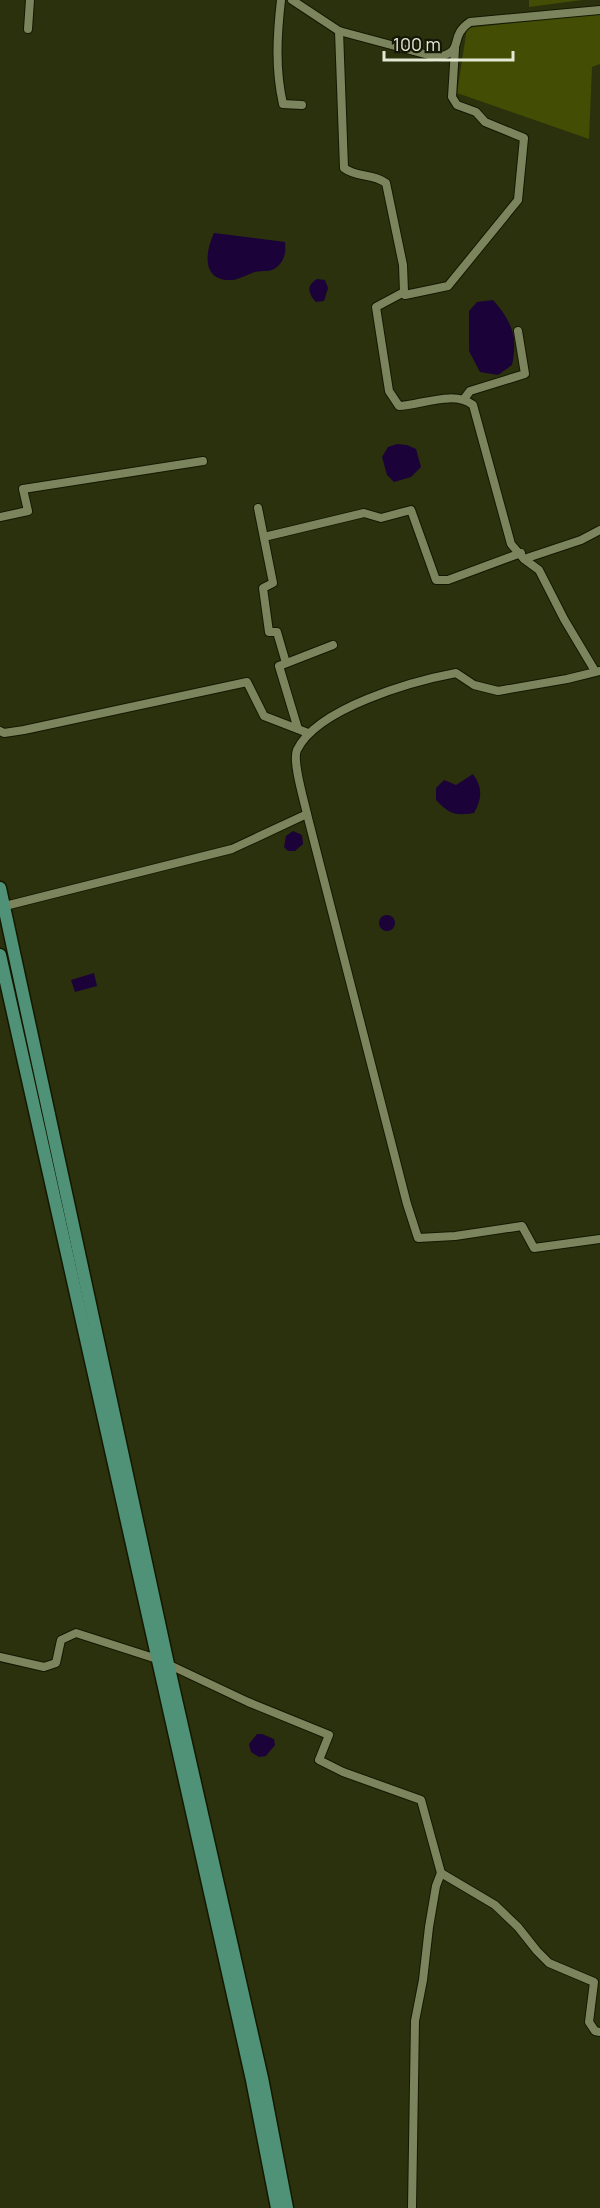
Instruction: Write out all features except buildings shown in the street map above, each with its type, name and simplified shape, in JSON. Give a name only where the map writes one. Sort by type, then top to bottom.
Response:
[{"type":"main road","points":[[0,888],[5,906],[4,934],[163,1661],[277,2208]]},
{"type":"main road","points":[[0,955],[262,2078],[287,2208]]},
{"type":"street","points":[[28,29],[30,0]]},
{"type":"street","points":[[281,0],[277,32],[278,80],[284,104],[302,105]]},
{"type":"street","points":[[292,0],[339,31],[436,57],[450,55],[455,49]]},
{"type":"street","points":[[405,295],[448,286],[518,200],[524,138],[485,122],[476,112],[457,105],[452,97],[455,49],[461,27],[470,22],[600,10]]},
{"type":"street","points":[[339,31],[344,168],[354,176],[377,177],[386,183],[403,265],[404,292],[376,307],[389,391],[399,406],[451,398],[464,399],[473,405],[511,544],[539,570],[564,619],[598,671],[498,691],[474,685],[456,674],[424,679],[348,707],[308,733],[296,752],[296,763],[307,814],[418,1238],[455,1236],[522,1226],[534,1248],[600,1239]]},
{"type":"street","points":[[464,399],[470,391],[525,374],[518,331]]},
{"type":"street","points":[[0,517],[28,511],[23,489],[203,461]]},
{"type":"street","points":[[258,508],[273,583],[263,588],[269,632],[278,632],[286,663]]},
{"type":"street","points":[[264,537],[364,513],[381,518],[411,510],[436,580],[448,580],[581,540],[600,530]]},
{"type":"street","points":[[298,729],[279,666],[333,645]]},
{"type":"street","points":[[0,731],[4,733],[35,728],[247,682],[264,716],[308,733]]},
{"type":"street","points":[[5,906],[232,849],[307,814]]},
{"type":"street","points":[[0,1657],[44,1667],[56,1663],[61,1640],[76,1633],[163,1661],[248,1702],[329,1735],[319,1760],[343,1772],[421,1800],[441,1873],[436,1886],[415,2021],[412,2208]]},
{"type":"street","points":[[441,1873],[495,1905],[518,1927],[549,1963],[594,1982],[589,2022],[595,2031],[600,2032]]},
{"type":"green space","points":[[529,0],[582,0],[529,7]]},
{"type":"green space","points":[[600,13],[600,64],[592,67],[589,139],[457,93],[467,28]]},
{"type":"shaded area","points":[[214,233],[285,242],[282,262],[272,270],[255,272],[238,279],[223,279],[215,276],[208,264],[209,249]]},
{"type":"shaded area","points":[[317,279],[325,280],[328,288],[324,301],[316,302],[310,293],[311,284]]},
{"type":"shaded area","points":[[493,300],[505,315],[514,337],[512,365],[498,375],[480,372],[469,351],[469,311],[477,302]]},
{"type":"shaded area","points":[[397,444],[416,449],[421,467],[411,477],[394,482],[387,475],[382,457],[388,447]]},
{"type":"shaded area","points":[[473,774],[480,794],[474,813],[453,813],[436,800],[436,788],[444,780],[456,785]]},
{"type":"shaded area","points":[[293,831],[302,835],[303,844],[295,851],[288,851],[284,847],[286,836]]},
{"type":"shaded area","points":[[387,915],[395,923],[387,931],[379,923]]},
{"type":"shaded area","points":[[94,973],[97,986],[75,992],[71,980]]},
{"type":"shaded area","points":[[257,1734],[274,1739],[275,1745],[266,1756],[259,1757],[251,1752],[249,1744]]}]
